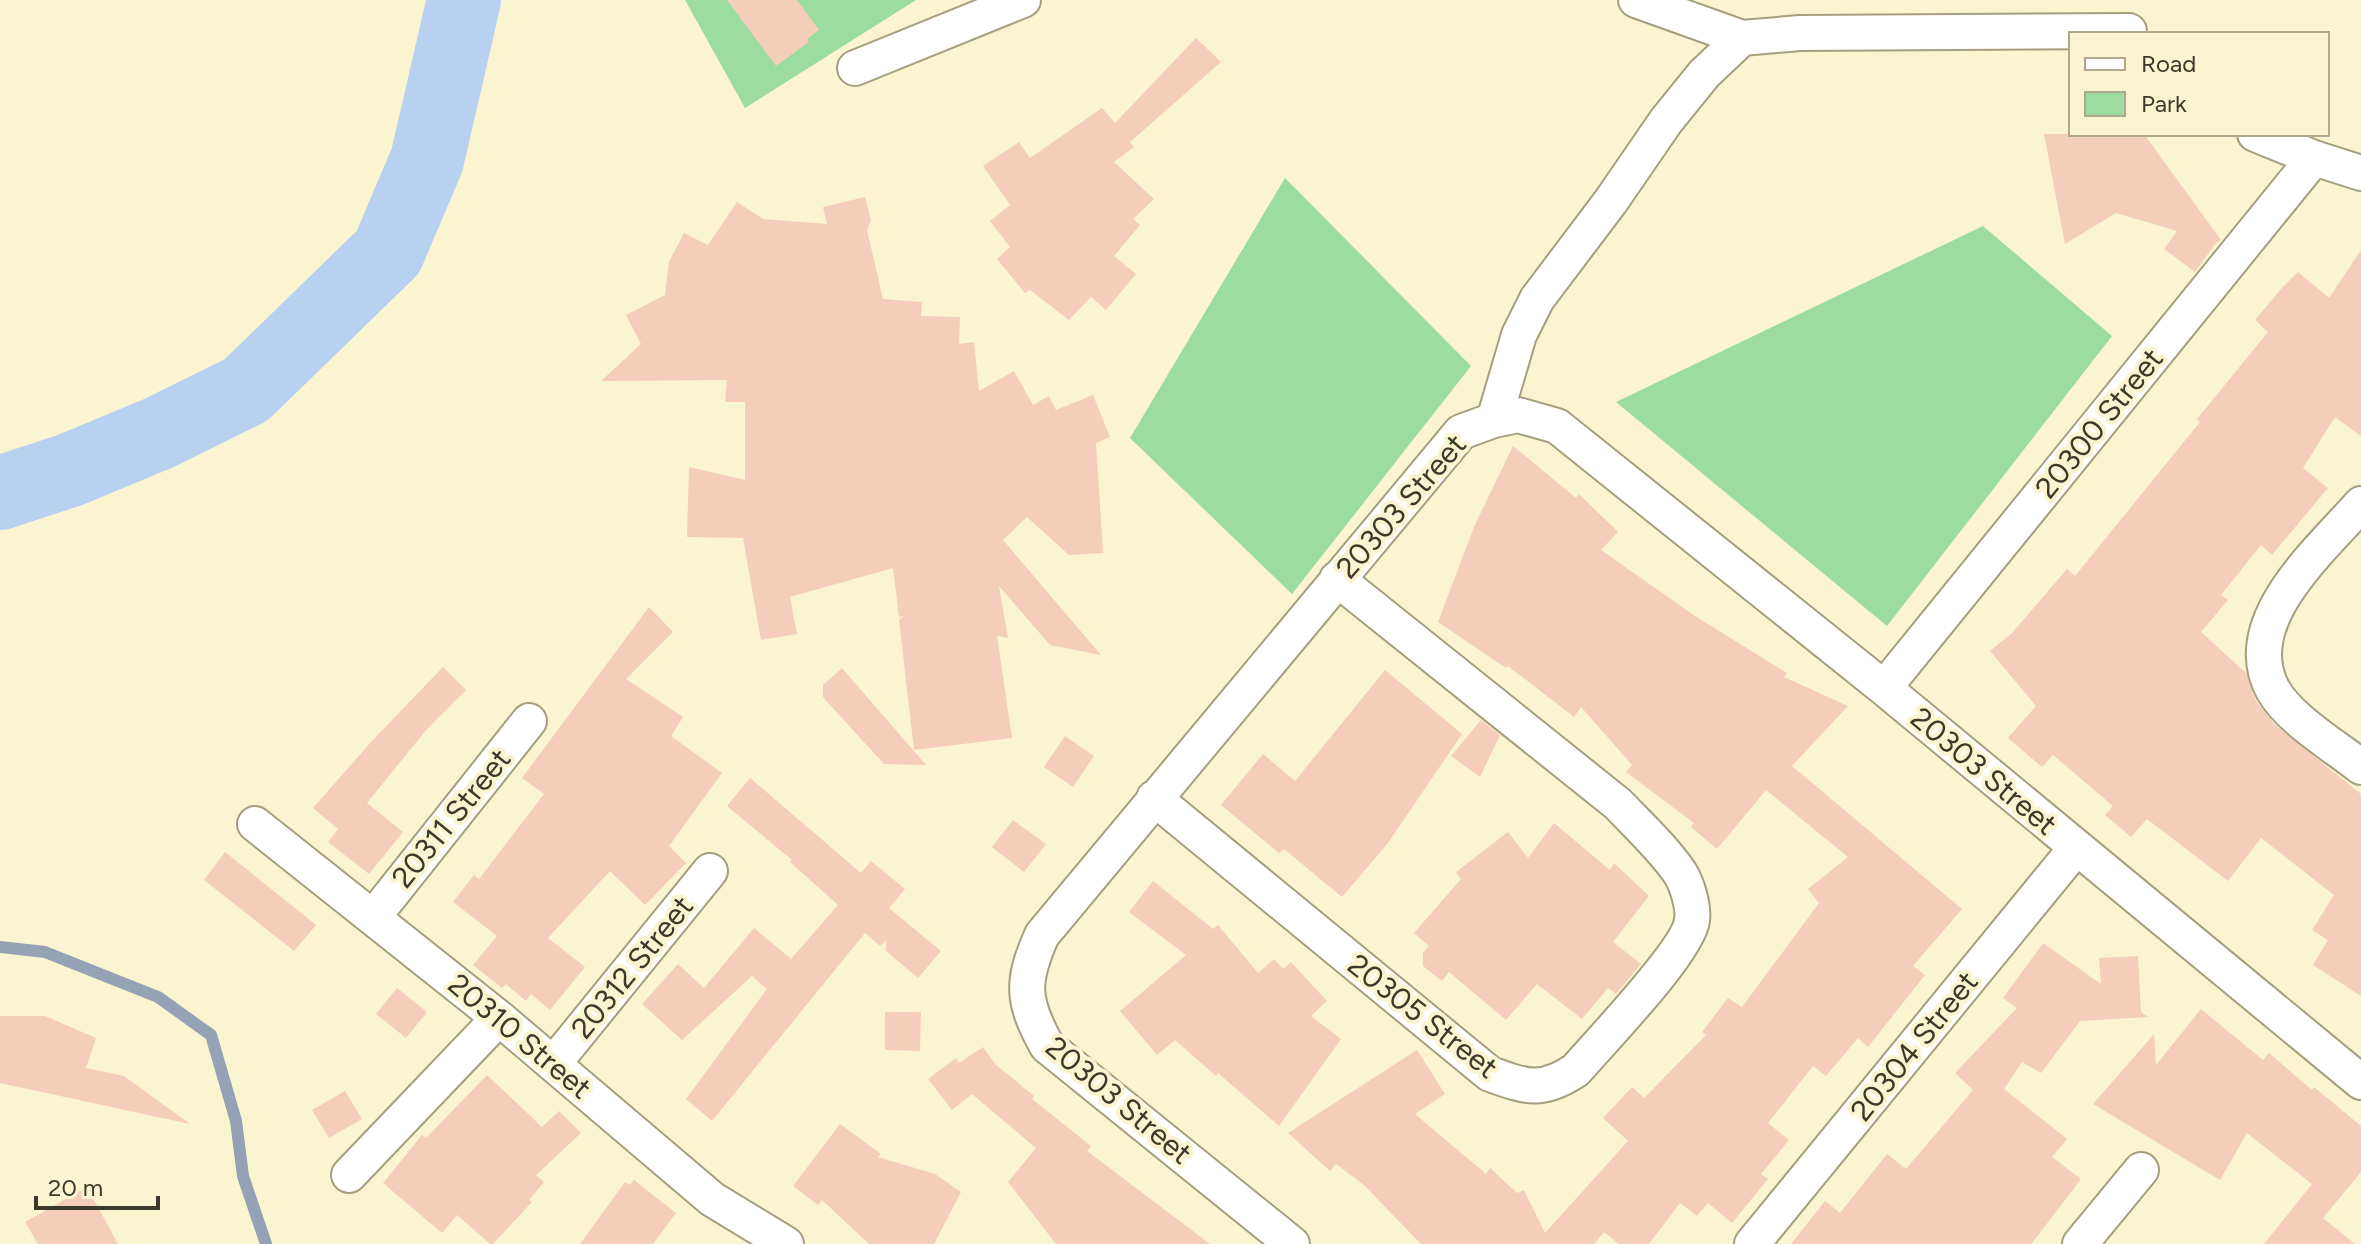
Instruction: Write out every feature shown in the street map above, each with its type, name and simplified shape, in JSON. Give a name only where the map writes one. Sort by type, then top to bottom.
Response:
[{"type":"street","points":[[855,68],[1023,0]]},
{"type":"street","points":[[1636,0],[1742,38],[1800,33],[2131,22]]},
{"type":"street","points":[[1494,420],[1519,335],[1537,299],[1611,201],[1666,121],[1704,74],[1742,38]]},
{"type":"street","points":[[2260,136],[2361,173]]},
{"type":"street","name":"20300 Street","points":[[1884,688],[2314,158]]},
{"type":"street","name":"20303 Street","points":[[1268,1237],[1047,1046],[1030,1016],[1027,990],[1030,961],[1042,935],[1461,432],[1518,415],[1557,426],[1884,688],[2361,1082]]},
{"type":"street","points":[[2361,504],[2294,580],[2277,606],[2265,637],[2263,655],[2274,692],[2294,714],[2361,767]]},
{"type":"street","name":"20305 Street","points":[[1154,798],[1490,1074],[1522,1086],[1541,1087],[1561,1080],[1576,1070],[1683,946],[1692,920],[1691,903],[1682,875],[1637,824],[1618,804],[1337,579]]},
{"type":"street","name":"20311 Street","points":[[374,916],[529,721]]},
{"type":"street","name":"20310 Street","points":[[255,824],[374,916],[554,1063],[712,1199],[786,1244]]},
{"type":"street","name":"20304 Street","points":[[1752,1244],[2076,848]]},
{"type":"street","name":"20312 Street","points":[[554,1063],[710,871]]},
{"type":"street","points":[[349,1175],[499,1018]]},
{"type":"street","points":[[2080,1244],[2141,1170]]},
{"type":"green space","points":[[685,0],[916,0],[745,108]]},
{"type":"green space","points":[[1285,178],[1471,366],[1292,594],[1130,438]]},
{"type":"green space","points":[[1983,226],[2112,336],[1887,626],[1616,402]]},
{"type":"building","points":[[727,0],[797,0],[819,30],[807,39],[809,42],[776,66]]},
{"type":"building","points":[[1196,38],[1221,62],[1130,142],[1134,147],[1114,162],[1154,199],[1133,219],[1140,225],[1114,256],[1136,274],[1106,310],[1091,297],[1069,320],[1030,290],[1025,293],[997,259],[1010,247],[990,221],[1010,205],[983,166],[1019,142],[1030,158],[1102,108],[1115,123]]},
{"type":"building","points":[[2044,134],[2145,136],[2221,240],[2195,272],[2164,249],[2177,231],[2116,213],[2065,244]]},
{"type":"building","points":[[865,197],[871,221],[867,230],[883,299],[922,302],[921,316],[960,317],[959,344],[974,342],[979,391],[1014,371],[1033,405],[1049,396],[1056,410],[1093,395],[1110,437],[1096,443],[1103,553],[1069,555],[1027,517],[1003,540],[1101,655],[1050,645],[999,586],[1008,638],[997,636],[1012,738],[914,750],[899,620],[903,616],[899,617],[893,568],[790,597],[797,634],[761,640],[743,538],[687,537],[689,467],[745,480],[745,402],[725,402],[727,380],[601,381],[641,344],[626,315],[665,295],[669,262],[684,233],[708,245],[737,202],[763,219],[827,224],[823,207]]},
{"type":"building","points":[[2361,250],[2361,436],[2335,417],[2303,468],[2328,488],[2272,555],[2261,545],[2221,595],[2228,600],[2201,632],[2246,673],[2256,701],[2275,725],[2361,794],[2361,996],[2313,965],[2328,940],[2312,930],[2334,895],[2261,838],[2228,881],[2147,819],[2131,837],[2105,815],[2113,806],[2053,755],[2042,767],[2008,738],[2036,706],[1990,651],[2012,633],[2067,569],[2075,576],[2200,422],[2197,419],[2268,332],[2255,320],[2281,289],[2298,272],[2329,298]]},
{"type":"building","points":[[1513,446],[1576,498],[1579,494],[1618,532],[1601,550],[1695,616],[1787,673],[1784,677],[1848,706],[1792,766],[1962,909],[1913,966],[1925,975],[1868,1047],[1858,1038],[1826,1076],[1813,1066],[1768,1123],[1789,1140],[1761,1174],[1768,1179],[1732,1223],[1708,1203],[1697,1216],[1680,1203],[1649,1244],[1619,1244],[1604,1232],[1594,1244],[1421,1244],[1364,1185],[1336,1164],[1330,1171],[1288,1133],[1417,1050],[1445,1094],[1415,1114],[1486,1174],[1490,1168],[1517,1193],[1524,1190],[1545,1233],[1628,1141],[1603,1118],[1632,1087],[1644,1098],[1706,1035],[1702,1032],[1728,998],[1742,1007],[1819,903],[1808,889],[1848,857],[1766,790],[1717,849],[1691,827],[1694,823],[1626,772],[1632,765],[1581,707],[1574,717],[1508,666],[1506,668],[1438,622],[1474,527]]},
{"type":"building","points":[[649,607],[673,632],[626,679],[683,717],[671,736],[722,773],[669,846],[686,863],[645,905],[610,871],[548,938],[585,967],[550,1010],[531,994],[526,1001],[506,984],[502,988],[473,965],[497,936],[453,902],[474,875],[479,879],[544,794],[522,778]]},
{"type":"building","points":[[443,667],[466,690],[427,729],[367,803],[403,832],[369,874],[328,842],[338,829],[313,808]]},
{"type":"building","points":[[842,668],[926,765],[884,764],[823,697],[823,685]]},
{"type":"building","points":[[1385,670],[1462,734],[1388,843],[1342,897],[1284,849],[1279,853],[1221,805],[1263,754],[1295,781]]},
{"type":"building","points":[[1481,720],[1500,735],[1480,777],[1451,756]]},
{"type":"building","points":[[1065,736],[1094,756],[1073,787],[1044,767]]},
{"type":"building","points":[[750,778],[861,873],[871,861],[905,889],[889,908],[941,951],[918,978],[886,951],[886,940],[880,946],[865,933],[712,1121],[686,1099],[767,989],[752,976],[682,1040],[642,1004],[678,964],[704,988],[754,928],[791,959],[838,905],[790,862],[792,860],[727,806]]},
{"type":"building","points":[[1013,820],[1046,844],[1024,872],[992,847]]},
{"type":"building","points":[[1554,823],[1610,870],[1614,863],[1649,896],[1613,942],[1641,964],[1616,994],[1608,988],[1582,1019],[1537,984],[1506,1020],[1449,972],[1442,981],[1423,966],[1423,953],[1429,946],[1414,933],[1461,879],[1456,872],[1508,832],[1528,858]]},
{"type":"building","points":[[225,852],[316,925],[294,951],[204,880]]},
{"type":"building","points":[[1153,881],[1213,929],[1218,925],[1258,973],[1274,959],[1283,969],[1291,962],[1327,1001],[1311,1016],[1341,1039],[1279,1126],[1175,1040],[1157,1055],[1120,1011],[1186,955],[1129,912]]},
{"type":"building","points":[[2043,943],[2101,984],[2099,958],[2138,956],[2141,1012],[2148,1017],[2080,1021],[2041,1073],[2022,1062],[2004,1089],[2067,1139],[2052,1157],[2081,1179],[2031,1244],[1791,1244],[1825,1201],[1840,1213],[1887,1154],[1906,1169],[1973,1090],[1955,1073],[2017,1008],[2003,998]]},
{"type":"building","points":[[397,988],[427,1012],[406,1038],[376,1014]]},
{"type":"building","points":[[2201,1009],[2263,1060],[2269,1053],[2361,1126],[2361,1172],[2323,1218],[2355,1244],[2264,1244],[2312,1184],[2247,1133],[2220,1180],[2093,1104],[2154,1034],[2156,1065]]},
{"type":"building","points":[[885,1012],[921,1012],[920,1051],[885,1050]]},
{"type":"building","points":[[0,1016],[45,1016],[96,1038],[86,1068],[124,1076],[190,1124],[0,1083]]},
{"type":"building","points":[[983,1047],[995,1064],[1034,1096],[1032,1099],[1091,1146],[1087,1151],[1210,1244],[1056,1244],[1008,1182],[1036,1148],[972,1094],[952,1110],[928,1079],[956,1058],[959,1063]]},
{"type":"building","points":[[487,1075],[542,1127],[559,1111],[581,1133],[536,1175],[544,1182],[529,1200],[532,1202],[493,1244],[457,1215],[442,1233],[383,1183],[422,1135],[426,1138]]},
{"type":"building","points":[[345,1091],[362,1119],[329,1138],[312,1110]]},
{"type":"building","points":[[840,1124],[881,1154],[878,1157],[935,1174],[961,1192],[934,1244],[869,1244],[822,1200],[818,1205],[793,1186]]},
{"type":"building","points":[[634,1180],[676,1213],[653,1244],[580,1244],[625,1182],[630,1185]]},
{"type":"building","points":[[87,1187],[118,1244],[38,1244],[25,1222]]},
{"type":"waterway","points":[[0,493],[70,470],[159,433],[246,390],[388,252],[427,160],[464,0]]},
{"type":"waterway","points":[[0,947],[45,952],[158,997],[211,1035],[236,1121],[243,1176],[266,1244]]}]
